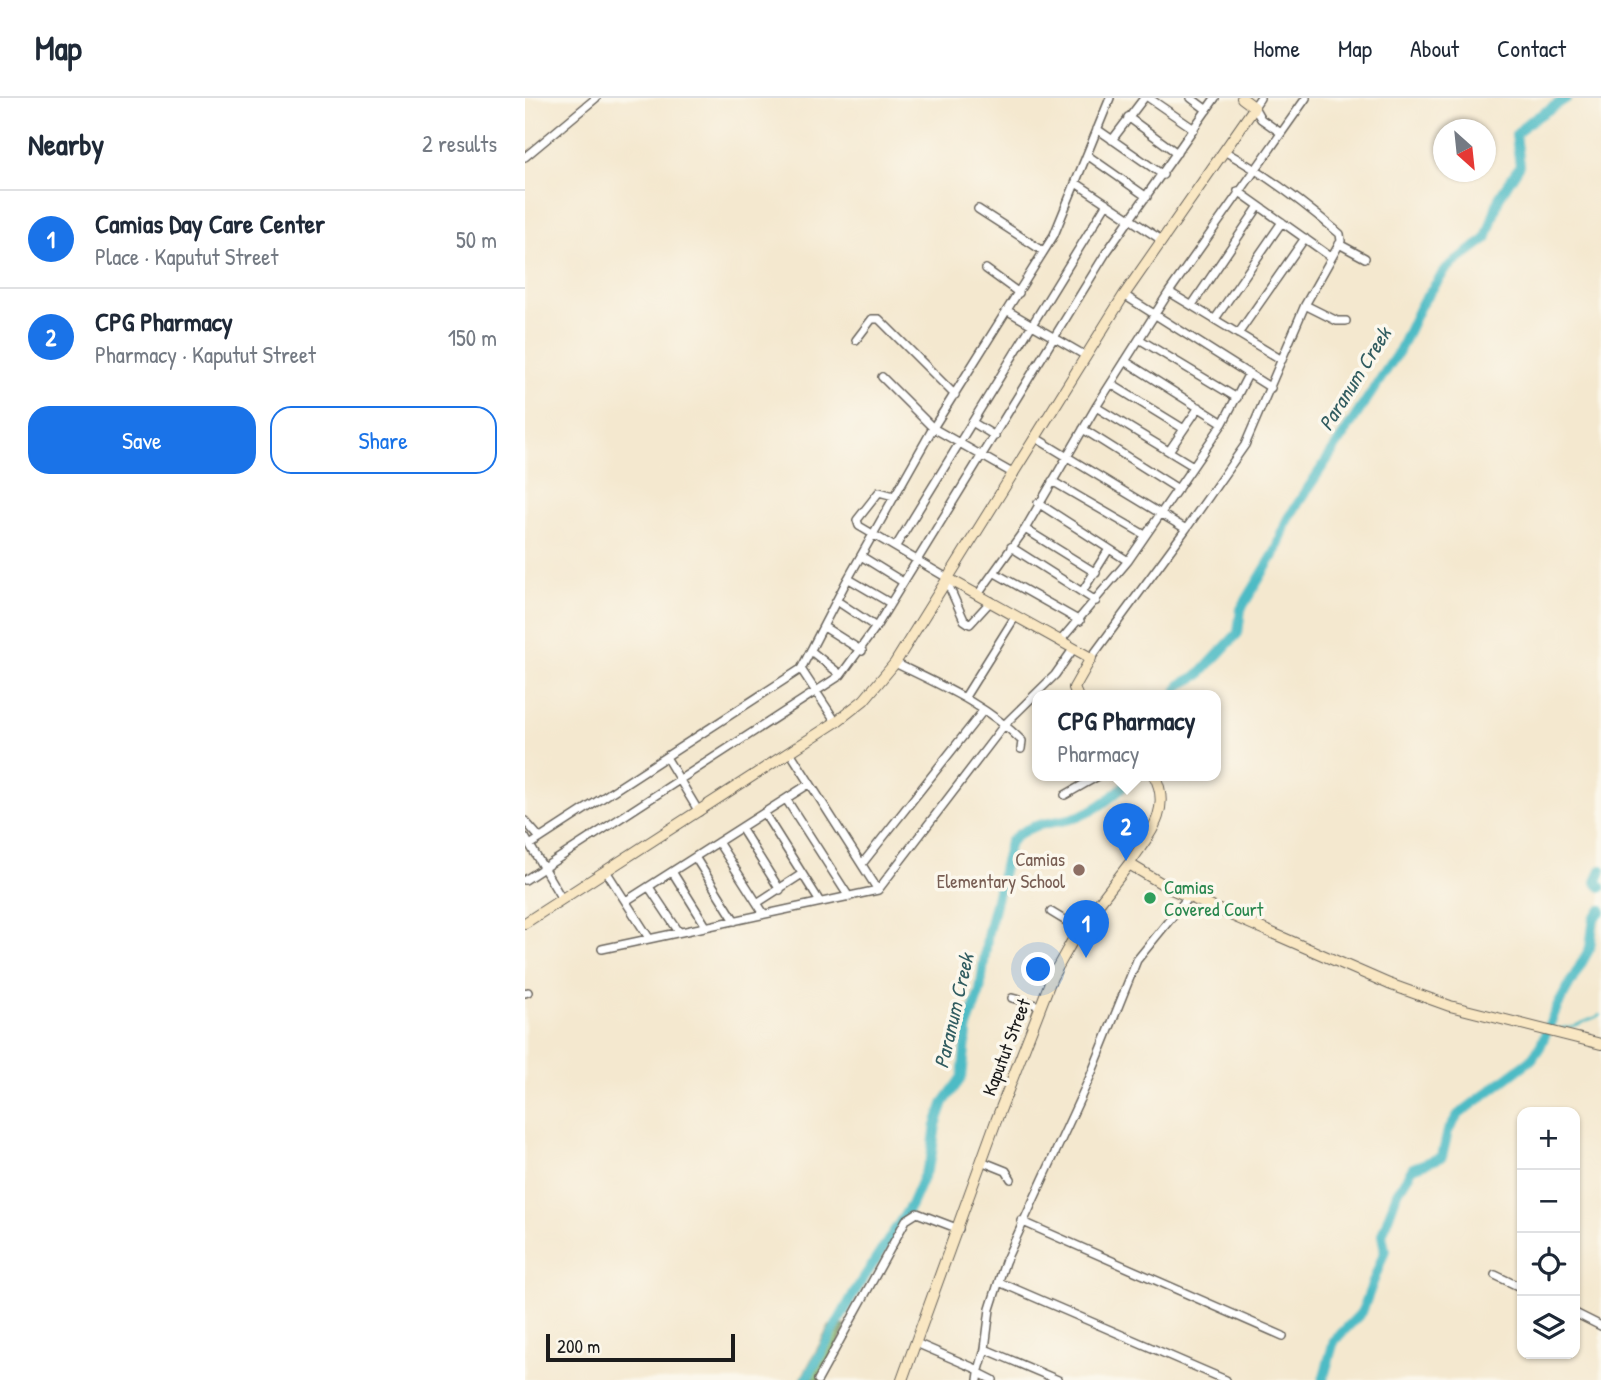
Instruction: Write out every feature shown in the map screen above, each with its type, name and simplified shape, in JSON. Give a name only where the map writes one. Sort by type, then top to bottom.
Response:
[{"type":"street","points":[[525,157],[596,98]]},
{"type":"street","points":[[530,845],[801,669],[860,556],[933,428],[1059,225],[1110,98]]},
{"type":"street","points":[[1112,140],[1128,117],[1147,98],[1193,130]]},
{"type":"street","points":[[1191,98],[1207,110]]},
{"type":"street","points":[[525,880],[841,675],[862,651],[1106,253],[1215,98]]},
{"type":"street","points":[[1242,98],[1257,102]]},
{"type":"street","points":[[979,593],[1025,529],[1096,407],[1169,292],[1306,98]]},
{"type":"street","points":[[1257,102],[1261,119],[1281,134]]},
{"type":"street","points":[[525,923],[836,722],[864,700],[895,663],[1123,295],[1257,102]]},
{"type":"street","points":[[1128,117],[1178,153]]},
{"type":"street","points":[[1097,129],[1163,175]]},
{"type":"street","points":[[1076,690],[1091,658],[1187,529],[1245,445],[1305,305],[1339,244],[1340,234],[1254,168],[1224,151]]},
{"type":"street","points":[[1087,155],[1147,197]]},
{"type":"street","points":[[1076,183],[1160,239]]},
{"type":"street","points":[[1238,191],[1331,257]]},
{"type":"street","points":[[895,546],[1029,325],[1107,203]]},
{"type":"street","points":[[1192,305],[1259,206]]},
{"type":"street","points":[[978,209],[1043,251]]},
{"type":"street","points":[[1215,319],[1282,222]]},
{"type":"street","points":[[1238,334],[1305,238]]},
{"type":"street","points":[[1339,244],[1366,258]]},
{"type":"street","points":[[986,269],[1019,293]]},
{"type":"street","points":[[1169,292],[1282,360]]},
{"type":"street","points":[[1123,295],[1271,388]]},
{"type":"street","points":[[1305,305],[1337,321],[1346,321]]},
{"type":"street","points":[[1007,311],[1086,356]]},
{"type":"street","points":[[856,340],[872,319],[879,318],[955,395]]},
{"type":"street","points":[[1139,339],[1237,398]]},
{"type":"street","points":[[1125,361],[1223,423]]},
{"type":"street","points":[[1061,640],[1080,621],[1128,561],[1223,423],[1249,373]]},
{"type":"street","points":[[882,377],[933,428],[1014,474]]},
{"type":"street","points":[[1111,384],[1184,429]]},
{"type":"street","points":[[1096,407],[1193,466]]},
{"type":"street","points":[[1169,451],[1199,407]]},
{"type":"street","points":[[972,422],[995,436]]},
{"type":"street","points":[[1083,429],[1178,489]]},
{"type":"street","points":[[1036,438],[1187,529]]},
{"type":"street","points":[[1052,481],[1145,535]]},
{"type":"street","points":[[894,496],[879,492],[857,520],[859,526],[948,580],[979,593],[1015,617],[1091,658]]},
{"type":"street","points":[[1038,503],[1128,561]]},
{"type":"street","points":[[1025,529],[1096,573]]},
{"type":"street","points":[[1011,547],[1096,601]]},
{"type":"street","points":[[1081,592],[1096,573],[1109,549]]},
{"type":"street","points":[[860,556],[903,582]]},
{"type":"street","points":[[995,573],[1080,621]]},
{"type":"street","points":[[849,579],[890,603]]},
{"type":"street","points":[[948,580],[964,620],[970,624],[991,601]]},
{"type":"street","points":[[837,601],[876,627]]},
{"type":"street","points":[[965,697],[1015,617]]},
{"type":"street","points":[[824,627],[862,651]]},
{"type":"street","points":[[1040,690],[1055,675],[1074,648]]},
{"type":"street","points":[[811,651],[841,675]]},
{"type":"street","points":[[895,663],[965,697],[1006,724],[1022,741],[1021,749]]},
{"type":"street","points":[[801,669],[836,722]]},
{"type":"street","points":[[602,949],[878,890],[1006,724],[1032,698]]},
{"type":"street","points":[[862,864],[983,710]]},
{"type":"street","points":[[790,752],[878,890]]},
{"type":"street","points":[[666,757],[699,812]]},
{"type":"street","points":[[1065,794],[1089,781]]},
{"type":"street","name":"Kaputut Street","points":[[902,1380],[1040,1006],[1079,929],[1153,829],[1161,811],[1162,801],[1156,781]]},
{"type":"street","points":[[626,901],[809,784]]},
{"type":"street","points":[[786,799],[849,897]]},
{"type":"street","points":[[764,813],[820,902]]},
{"type":"street","points":[[525,821],[540,838]]},
{"type":"street","points":[[741,828],[780,890]]},
{"type":"street","points":[[525,837],[562,899]]},
{"type":"street","points":[[718,842],[764,914]]},
{"type":"street","points":[[695,858],[735,920]]},
{"type":"street","points":[[1129,864],[1189,896],[1388,984],[1450,1006],[1552,1034],[1601,1044]]},
{"type":"street","points":[[606,871],[649,938]]},
{"type":"street","points":[[673,873],[706,926]]},
{"type":"street","points":[[757,903],[802,874]]},
{"type":"street","points":[[649,887],[679,932]]},
{"type":"street","points":[[979,1374],[990,1309],[1021,1221],[1090,1077],[1137,960],[1189,896]]},
{"type":"street","points":[[1051,912],[1079,929]]},
{"type":"street","points":[[1012,998],[1040,1006]]},
{"type":"street","points":[[981,1161],[1006,1171],[1011,1179]]},
{"type":"street","points":[[818,1380],[906,1220],[916,1213],[959,1229]]},
{"type":"street","points":[[1021,1221],[1283,1336]]},
{"type":"street","points":[[1495,1275],[1517,1286]]},
{"type":"street","points":[[999,1282],[1226,1380]]},
{"type":"street","points":[[1580,1316],[1601,1326]]},
{"type":"street","points":[[916,1343],[993,1380]]},
{"type":"street","points":[[985,1349],[1058,1380]]},
{"type":"green space","points":[[830,1326],[846,1326],[822,1380],[801,1380]]},
{"type":"waterway","name":"Paranum Creek","points":[[1178,690],[1180,685],[1199,675],[1238,633],[1241,609],[1277,549],[1287,520],[1399,351],[1420,306],[1447,268],[1486,239],[1499,198],[1520,165],[1516,135],[1526,124],[1567,98]]},
{"type":"waterway","name":"Paranum Creek","points":[[806,1380],[854,1293],[911,1205],[931,1159],[936,1125],[944,1102],[962,1077],[968,1024],[980,991],[988,932],[1010,842],[1033,827],[1071,819],[1091,810],[1110,798],[1128,781]]},
{"type":"waterway","points":[[1601,870],[1596,882],[1601,887]]},
{"type":"waterway","points":[[1323,1380],[1334,1341],[1362,1312],[1385,1250],[1382,1235],[1397,1193],[1413,1168],[1442,1157],[1448,1131],[1458,1115],[1532,1059],[1590,948],[1594,918],[1601,910]]},
{"type":"waterway","points":[[1556,1029],[1574,1026],[1601,1015]]},
{"type":"place","name":"CPG Pharmacy","points":[[1126,861]]},
{"type":"place","name":"Camias Elementary School","points":[[1079,870]]},
{"type":"place","name":"Camias Covered Court","points":[[1150,898]]},
{"type":"place","name":"Camias Day Care Center","points":[[1086,958]]}]
